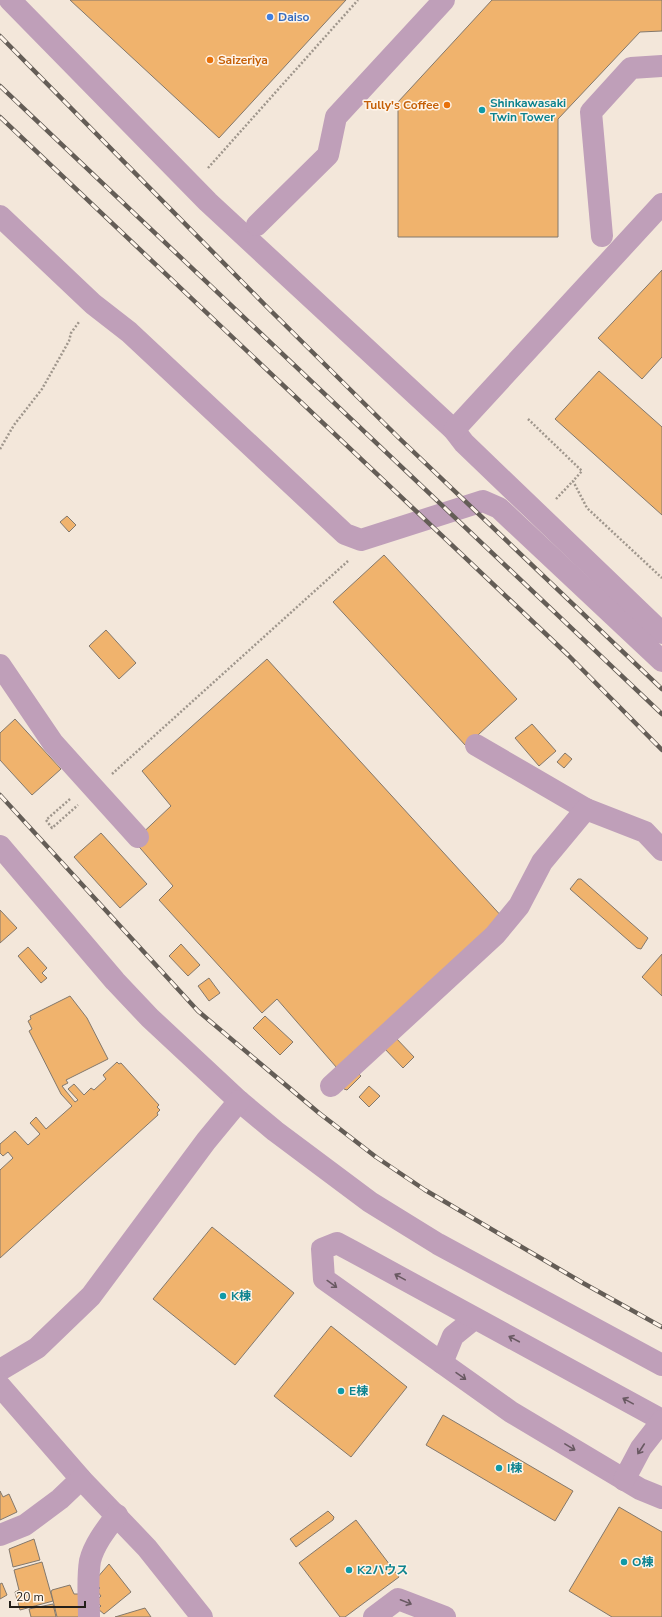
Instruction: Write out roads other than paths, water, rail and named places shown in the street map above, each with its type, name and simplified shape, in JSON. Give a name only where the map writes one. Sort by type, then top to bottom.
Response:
[{"type":"street","points":[[10,0],[208,202],[454,430],[470,448],[662,633]]},
{"type":"street","points":[[257,225],[328,155],[336,118],[444,0]]},
{"type":"street","points":[[602,236],[591,112],[631,68],[662,66]]},
{"type":"street","points":[[454,430],[662,204]]},
{"type":"street","points":[[0,216],[93,304],[129,332],[345,534],[361,540],[483,501],[499,508],[662,661]]},
{"type":"street","points":[[0,665],[53,743],[138,836]]},
{"type":"street","points":[[476,745],[586,809],[645,832],[662,850]]},
{"type":"street","points":[[331,1086],[495,935],[519,906],[542,862],[586,809]]},
{"type":"street","points":[[0,846],[120,986],[150,1018],[239,1101],[322,1167],[370,1202],[438,1244],[662,1365]]},
{"type":"street","points":[[0,1370],[36,1348],[91,1296],[206,1141],[239,1101]]},
{"type":"street","points":[[624,1480],[641,1448],[662,1421],[548,1357],[474,1319],[337,1243],[322,1249],[324,1279],[511,1412],[624,1480],[662,1498]]},
{"type":"street","points":[[442,1363],[453,1336],[474,1319]]},
{"type":"street","points":[[0,1386],[81,1479],[147,1548],[202,1617]]},
{"type":"street","points":[[0,1535],[25,1525],[60,1499],[81,1479]]},
{"type":"street","points":[[89,1617],[90,1560],[101,1537],[117,1515]]},
{"type":"street","points":[[374,1617],[398,1599],[445,1617]]},
{"type":"railway","points":[[0,36],[266,306],[399,438],[662,689]]},
{"type":"railway","points":[[0,86],[662,714]]},
{"type":"railway","points":[[0,117],[568,655],[662,750]]},
{"type":"railway","points":[[0,795],[198,1011],[319,1113],[376,1157],[425,1190],[583,1283],[662,1327]]},
{"type":"place","name":"Daiso","points":[[270,17]]},
{"type":"place","name":"Saizeriya","points":[[210,60]]},
{"type":"place","name":"Tully's Coffee","points":[[447,105]]},
{"type":"place","name":"Shinkawasaki Twin Tower","points":[[482,110]]},
{"type":"place","name":"K棟","points":[[223,1296]]},
{"type":"place","name":"E棟","points":[[341,1391]]},
{"type":"place","name":"I棟","points":[[499,1468]]},
{"type":"place","name":"O棟","points":[[624,1562]]},
{"type":"place","name":"K2ハウス","points":[[349,1570]]}]
